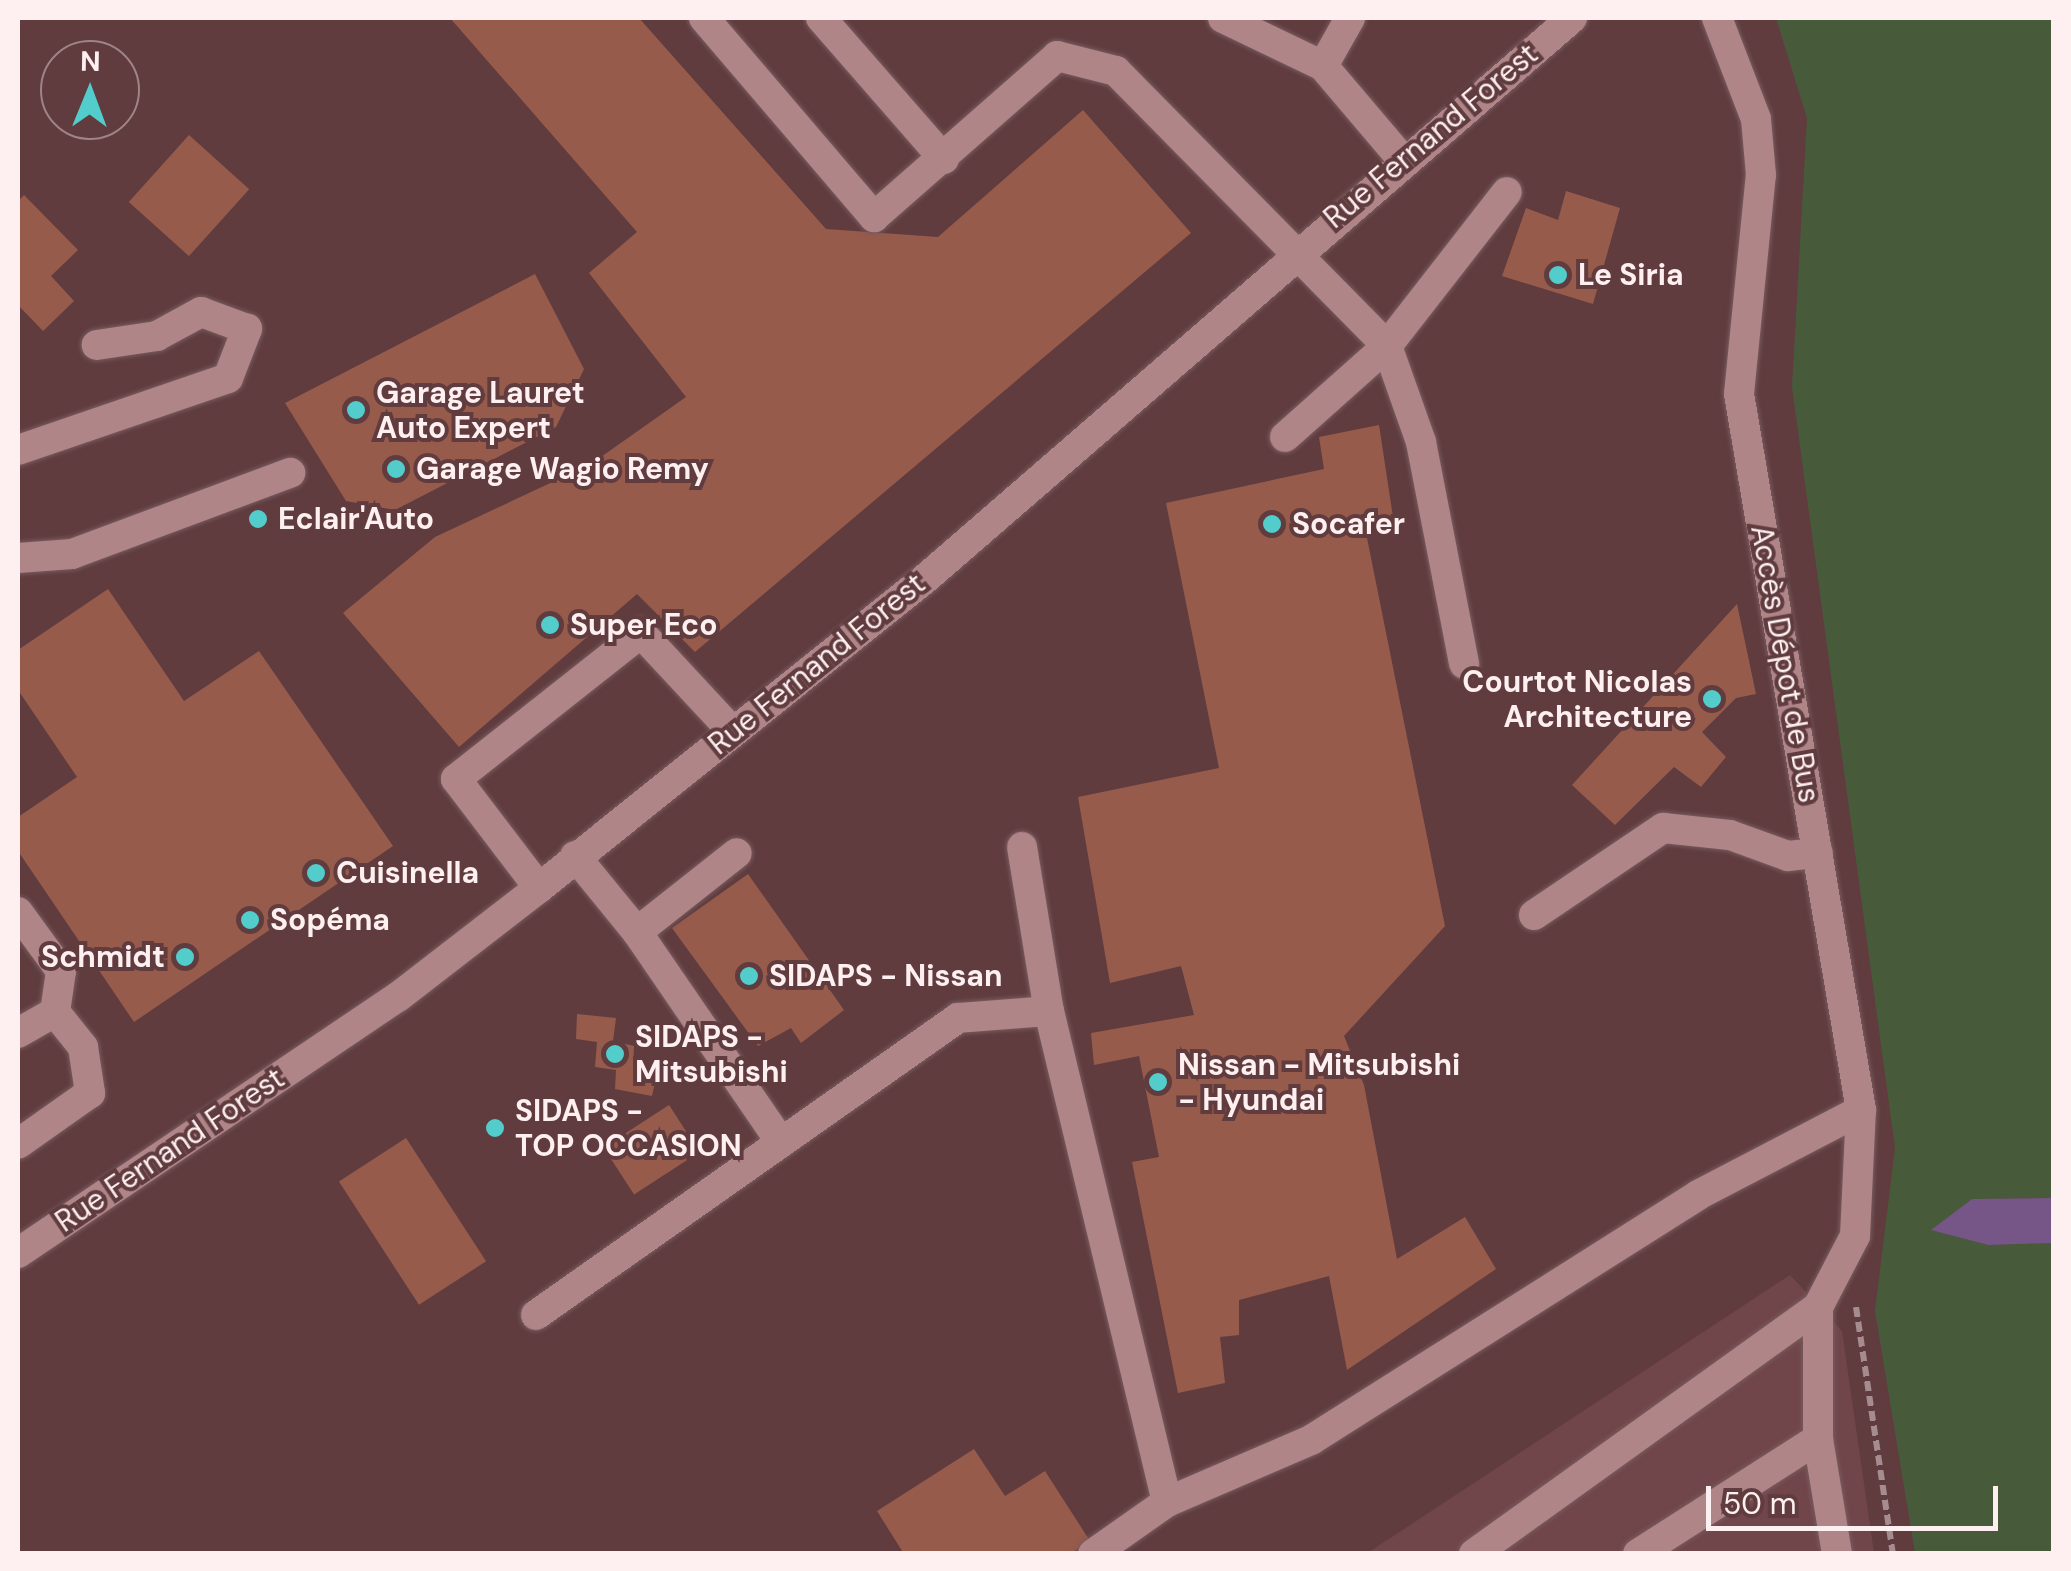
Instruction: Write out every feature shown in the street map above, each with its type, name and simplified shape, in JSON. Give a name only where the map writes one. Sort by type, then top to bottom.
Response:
[{"type":"street","points":[[704,18],[874,217],[1056,56],[1116,71],[1387,346],[1421,442],[1464,664]]},
{"type":"street","points":[[821,18],[944,159]]},
{"type":"street","points":[[1224,18],[1323,66],[1402,159]]},
{"type":"street","points":[[1323,66],[1350,18]]},
{"type":"street","name":"Rue Fernand Forest","points":[[18,1254],[398,997],[539,888],[926,578],[1296,250],[1572,18]]},
{"type":"street","name":"Accès Dépot de Bus","points":[[1718,18],[1756,120],[1761,174],[1739,394],[1861,1110],[1855,1236],[1818,1307]]},
{"type":"street","points":[[1286,438],[1387,346],[1507,192]]},
{"type":"street","points":[[18,450],[228,378],[248,329],[201,312],[157,336],[97,345]]},
{"type":"street","points":[[18,558],[72,554],[290,473]]},
{"type":"street","points":[[539,888],[456,778],[641,633],[732,732]]},
{"type":"street","points":[[1534,915],[1663,828],[1730,835],[1788,856],[1818,853]]},
{"type":"street","points":[[1022,847],[1049,1011],[1167,1502]]},
{"type":"street","points":[[637,932],[737,853]]},
{"type":"street","points":[[575,856],[637,932],[781,1142]]},
{"type":"street","points":[[18,912],[61,972],[55,1012],[83,1047],[90,1093],[18,1144]]},
{"type":"street","points":[[536,1315],[958,1018],[1049,1011]]},
{"type":"street","points":[[18,1034],[55,1012]]},
{"type":"street","points":[[1093,1554],[1167,1502],[1312,1440],[1698,1195],[1861,1110]]},
{"type":"street","points":[[1818,1307],[1818,1439],[1837,1554]]},
{"type":"street","points":[[1474,1554],[1818,1307]]},
{"type":"street","points":[[1638,1554],[1818,1439]]},
{"type":"path","points":[[1855,1299],[1893,1554]]},
{"type":"shaded area","points":[[2053,1198],[2053,1243],[1988,1245],[1931,1230],[1972,1199]]},
{"type":"shaded area","points":[[1790,1275],[1842,1331],[1874,1553],[1366,1554]]},
{"type":"green space","points":[[1776,18],[2053,18],[2053,1198],[1972,1199],[1932,1230],[1988,1245],[2053,1243],[2053,1553],[1915,1553],[1875,1311],[1895,1148],[1792,387],[1807,118]]},
{"type":"building","points":[[450,18],[639,18],[826,229],[938,237],[1083,110],[1191,233],[695,652],[637,594],[459,747],[343,613],[435,537],[591,464],[686,397],[589,273],[637,232]]},
{"type":"building","points":[[189,135],[249,189],[189,256],[129,202]]},
{"type":"building","points":[[1566,191],[1620,208],[1593,304],[1502,276],[1526,208],[1558,220]]},
{"type":"building","points":[[24,195],[78,250],[51,276],[74,301],[43,331],[18,305],[18,201]]},
{"type":"building","points":[[535,274],[584,369],[556,427],[395,510],[346,501],[285,403]]},
{"type":"building","points":[[1379,425],[1393,517],[1364,523],[1445,926],[1344,1036],[1364,1085],[1397,1259],[1465,1217],[1496,1269],[1347,1370],[1329,1276],[1239,1300],[1239,1335],[1220,1337],[1225,1383],[1178,1393],[1132,1162],[1159,1157],[1139,1056],[1094,1065],[1091,1033],[1194,1015],[1181,966],[1110,983],[1078,797],[1219,768],[1166,503],[1324,469],[1319,437]]},
{"type":"building","points":[[108,589],[184,701],[259,651],[393,846],[134,1022],[18,851],[18,817],[77,777],[18,690],[18,650]]},
{"type":"building","points":[[1737,604],[1756,694],[1736,698],[1702,732],[1726,757],[1701,787],[1674,767],[1615,825],[1572,785]]},
{"type":"building","points":[[748,874],[844,1010],[801,1043],[791,1028],[758,1046],[672,928]]},
{"type":"building","points":[[577,1014],[616,1018],[613,1041],[634,1046],[633,1069],[657,1073],[652,1096],[615,1089],[616,1070],[595,1067],[597,1042],[576,1039]]},
{"type":"building","points":[[669,1105],[699,1152],[634,1194],[604,1147]]},
{"type":"building","points":[[406,1138],[486,1261],[419,1305],[339,1182]]},
{"type":"building","points":[[974,1449],[1005,1496],[1045,1471],[1090,1541],[1070,1554],[904,1554],[877,1511]]},
{"type":"place","name":"Le Siria","points":[[1558,275]]},
{"type":"place","name":"Garage Lauret Auto Expert","points":[[356,410]]},
{"type":"place","name":"Garage Wagio Remy","points":[[396,469]]},
{"type":"place","name":"Eclair'Auto","points":[[258,519]]},
{"type":"place","name":"Socafer","points":[[1272,524]]},
{"type":"place","name":"Super Eco","points":[[550,625]]},
{"type":"place","name":"Courtot Nicolas Architecture","points":[[1712,699]]},
{"type":"place","name":"Cuisinella","points":[[316,873]]},
{"type":"place","name":"Sopéma","points":[[250,920]]},
{"type":"place","name":"Schmidt","points":[[185,957]]},
{"type":"place","name":"SIDAPS - Nissan","points":[[749,976]]},
{"type":"place","name":"SIDAPS - Mitsubishi","points":[[615,1054]]},
{"type":"place","name":"Nissan - Mitsubishi - Hyundai","points":[[1158,1082]]},
{"type":"place","name":"SIDAPS - TOP OCCASION","points":[[495,1128]]}]
